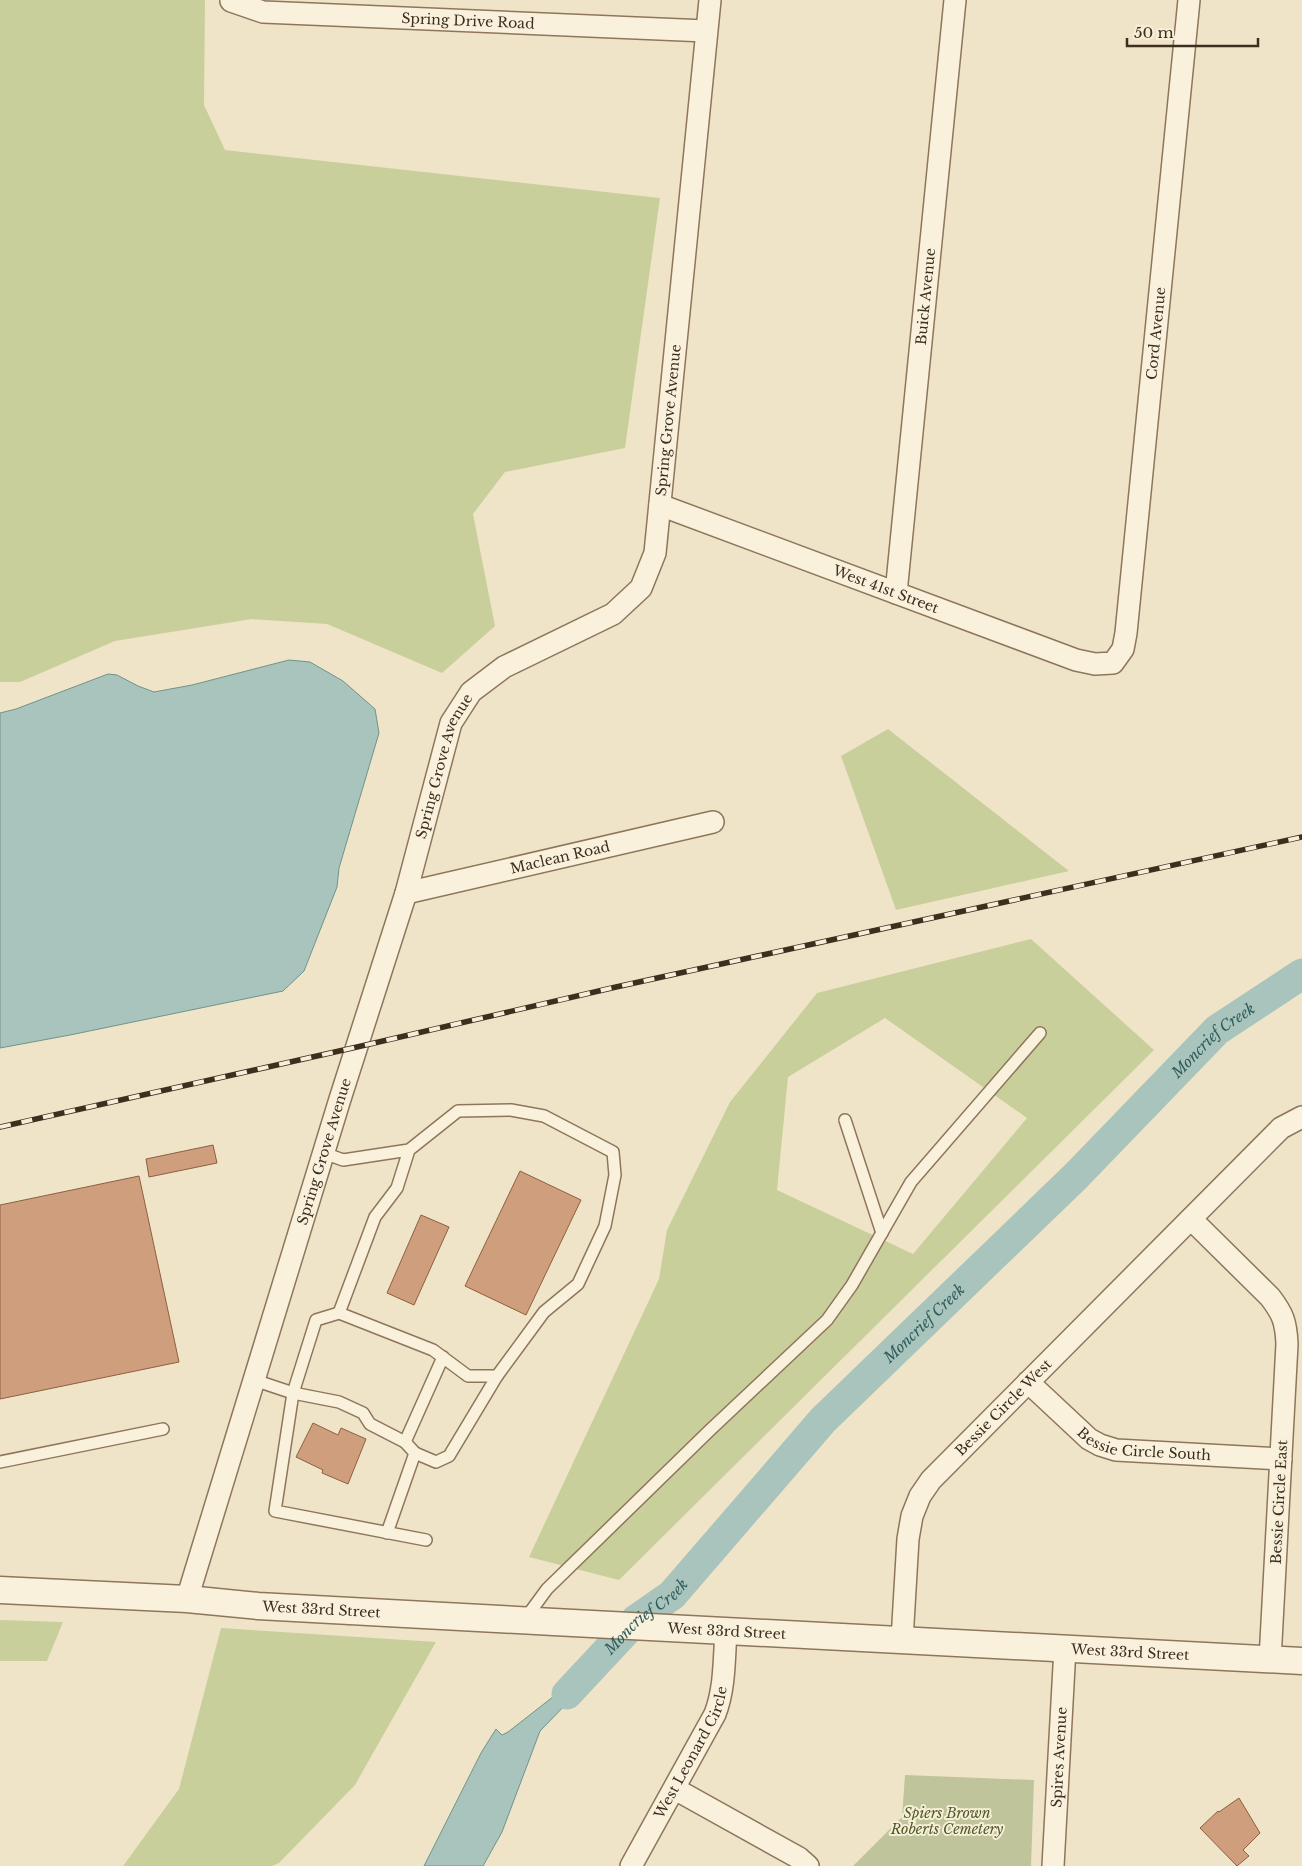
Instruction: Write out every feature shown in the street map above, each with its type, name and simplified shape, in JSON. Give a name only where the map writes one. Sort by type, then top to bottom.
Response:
[{"type":"street","name":"Spring Grove Avenue","points":[[187,1599],[406,893],[451,723],[471,692],[504,667],[613,614],[641,588],[655,553],[710,0]]},
{"type":"street","name":"Buick Avenue","points":[[896,593],[955,0]]},
{"type":"street","name":"Cord Avenue","points":[[1113,663],[1123,649],[1126,633],[1189,0]]},
{"type":"street","name":"Spring Drive Road","points":[[231,1],[263,12],[706,30]]},
{"type":"street","name":"West 41st Street","points":[[660,505],[1076,660],[1095,664],[1113,663]]},
{"type":"street","name":"Maclean Road","points":[[406,893],[714,822]]},
{"type":"street","name":"Bessie Circle West","points":[[902,1640],[908,1539],[912,1516],[920,1496],[931,1480],[1281,1128],[1302,1116]]},
{"type":"street","name":"Bessie Circle East","points":[[1191,1219],[1270,1297],[1281,1311],[1286,1324],[1287,1344],[1270,1660]]},
{"type":"street","name":"Bessie Circle South","points":[[1028,1382],[1089,1439],[1116,1450],[1281,1459]]},
{"type":"street","name":"West 33rd Street","points":[[0,1590],[187,1599],[258,1606],[1302,1661]]},
{"type":"street","name":"West Leonard Circle","points":[[631,1866],[716,1714],[720,1702],[726,1631]]},
{"type":"street","name":"Spires Avenue","points":[[1053,1866],[1065,1648]]},
{"type":"street","points":[[675,1789],[800,1858],[808,1866]]},
{"type":"lane","points":[[524,1620],[546,1589],[709,1430],[827,1320],[852,1285],[911,1182],[1040,1033]]},
{"type":"lane","points":[[254,1380],[293,1393],[339,1402],[362,1413],[370,1424],[405,1442],[415,1453],[436,1462],[449,1456],[497,1376],[544,1312],[578,1284],[605,1226],[615,1175],[612,1152],[544,1116],[510,1110],[458,1111],[409,1150],[343,1160],[324,1153]]},
{"type":"lane","points":[[845,1120],[882,1233]]},
{"type":"lane","points":[[339,1313],[375,1216],[397,1188],[409,1150]]},
{"type":"lane","points":[[426,1540],[275,1511],[293,1393],[316,1320],[339,1313],[433,1350],[468,1376],[497,1376]]},
{"type":"lane","points":[[405,1442],[442,1357]]},
{"type":"lane","points":[[0,1462],[163,1429]]},
{"type":"lane","points":[[387,1533],[415,1453]]},
{"type":"green space","points":[[0,0],[205,0],[204,105],[225,150],[660,198],[625,448],[505,472],[473,514],[495,626],[442,673],[327,624],[252,619],[115,641],[20,682],[0,682]]},
{"type":"green space","points":[[888,729],[1069,871],[896,910],[841,756]]},
{"type":"green space","points":[[1031,939],[1154,1050],[619,1580],[529,1557],[659,1279],[667,1230],[730,1102],[817,993]],"holes":[[[885,1018],[1027,1118],[913,1254],[777,1190],[788,1077]]]},
{"type":"green space","points":[[0,1620],[63,1622],[47,1661],[0,1661]]},
{"type":"green space","points":[[221,1628],[436,1642],[355,1785],[279,1863],[272,1866],[123,1866],[179,1789]]},
{"type":"green space","name":"Spiers Brown Roberts Cemetery","points":[[905,1775],[1034,1780],[1031,1866],[853,1866],[902,1817]]},
{"type":"water","points":[[289,660],[310,662],[343,681],[375,709],[379,733],[339,868],[337,887],[304,971],[283,991],[0,1048],[0,713],[16,709],[108,674],[117,675],[154,692],[192,685]]},
{"type":"water","points":[[563,1689],[571,1699],[540,1731],[502,1832],[483,1866],[424,1866],[481,1753],[496,1729],[502,1735],[508,1732]]},
{"type":"building","points":[[213,1145],[217,1163],[149,1177],[146,1159]]},
{"type":"building","points":[[520,1171],[581,1200],[526,1315],[465,1286]]},
{"type":"building","points":[[139,1176],[179,1362],[0,1399],[0,1205]]},
{"type":"building","points":[[421,1215],[449,1227],[414,1305],[387,1293]]},
{"type":"building","points":[[313,1423],[338,1435],[341,1428],[366,1439],[348,1484],[322,1473],[323,1470],[296,1457]]},
{"type":"building","points":[[1239,1798],[1260,1833],[1243,1850],[1249,1856],[1237,1866],[1200,1828],[1218,1811]]},
{"type":"waterway","name":"Moncrief Creek","points":[[567,1694],[636,1620],[672,1595],[823,1420],[1076,1176],[1217,1030],[1302,974]]},
{"type":"railway","points":[[0,1127],[616,987],[1302,837]]}]
